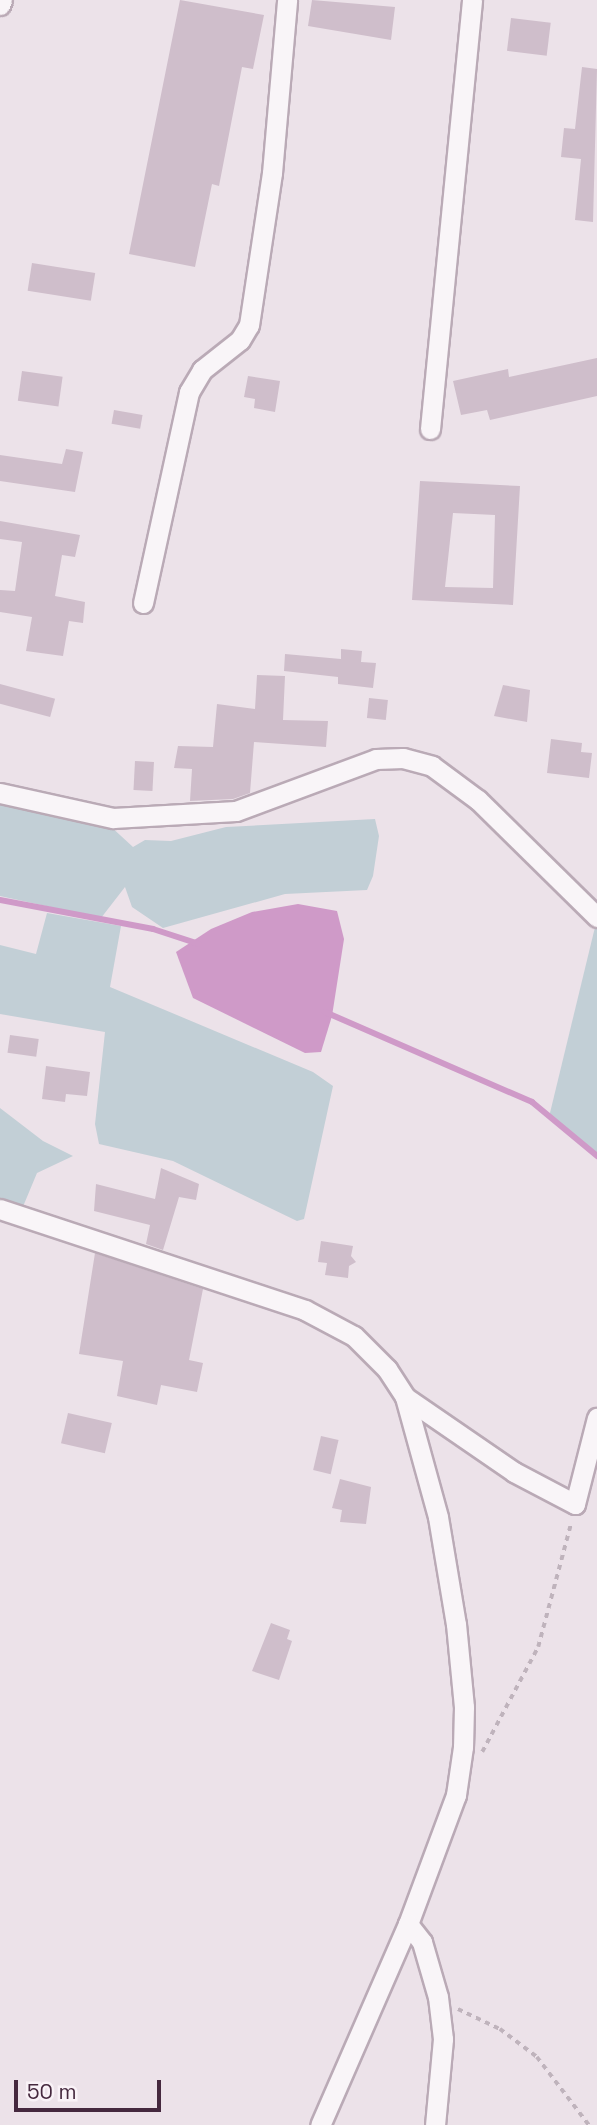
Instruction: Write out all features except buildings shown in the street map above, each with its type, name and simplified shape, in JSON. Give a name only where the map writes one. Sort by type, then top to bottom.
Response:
[{"type":"street","points":[[0,5],[2,0]]},
{"type":"street","points":[[143,603],[189,392],[202,370],[240,340],[249,325],[272,173],[286,0]]},
{"type":"street","points":[[430,429],[472,0]]},
{"type":"street","points":[[0,793],[24,802],[113,818],[236,811],[376,759],[403,758],[432,766],[478,800],[597,917]]},
{"type":"street","points":[[0,1209],[305,1310],[354,1336],[387,1369],[405,1396],[438,1517],[464,1707],[456,1795],[408,1924],[320,2125]]},
{"type":"street","points":[[405,1396],[514,1472],[575,1504],[597,1418]]},
{"type":"street","points":[[408,1924],[422,1942],[438,1997],[443,2039],[435,2125]]},
{"type":"path","points":[[475,1764],[538,1647],[555,1596],[575,1504]]},
{"type":"path","points":[[438,1997],[500,2029],[537,2056],[589,2125]]},
{"type":"shaded area","points":[[0,801],[108,824],[133,847],[145,840],[171,841],[226,827],[375,819],[379,836],[373,876],[367,890],[285,894],[163,928],[132,907],[125,887],[101,918],[0,896]]},
{"type":"shaded area","points":[[298,904],[337,911],[344,939],[332,1016],[321,1052],[305,1053],[193,998],[176,952],[211,929],[252,912]]},
{"type":"shaded area","points":[[47,913],[121,926],[110,987],[313,1072],[333,1086],[304,1219],[297,1221],[173,1161],[99,1144],[95,1124],[105,1032],[0,1014],[0,945],[36,954]]},
{"type":"shaded area","points":[[597,924],[597,1155],[549,1117]]},
{"type":"shaded area","points":[[0,1108],[43,1141],[73,1156],[37,1173],[22,1209],[0,1201]]},
{"type":"waterway","points":[[0,900],[153,929],[199,944]]},
{"type":"waterway","points":[[325,1012],[532,1102],[597,1156]]}]
